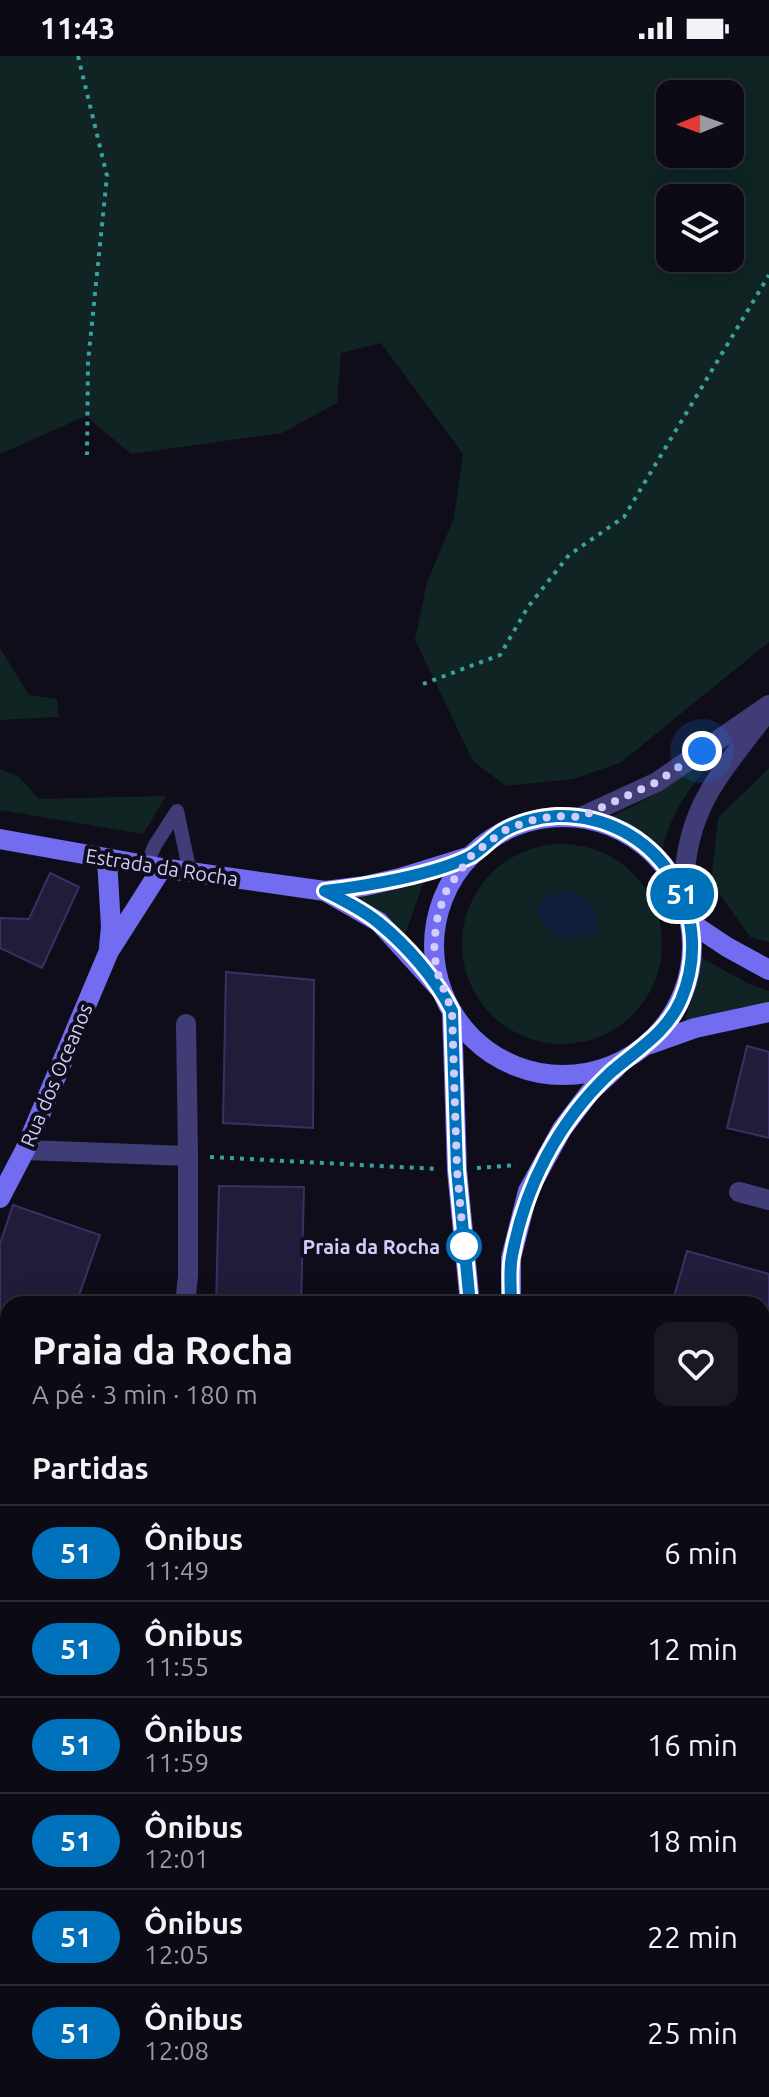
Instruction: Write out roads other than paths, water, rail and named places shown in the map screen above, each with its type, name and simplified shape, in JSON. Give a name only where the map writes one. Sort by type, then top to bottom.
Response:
[{"type":"main road","points":[[554,816],[581,817],[607,824],[632,836],[653,852],[670,873],[683,897],[691,923],[693,950],[689,977],[680,1003],[665,1026],[647,1045],[601,1070],[577,1075],[553,1075],[505,1062],[467,1031],[448,1003],[436,969],[434,942],[438,914],[447,889],[471,856],[503,831],[528,821],[554,816]]},
{"type":"main road","name":"Estrada da Rocha","points":[[0,839],[190,873],[325,891],[388,881],[471,856]]},
{"type":"main road","points":[[107,859],[111,927],[109,951]]},
{"type":"main road","points":[[109,951],[154,867]]},
{"type":"main road","name":"Estrada da Rocha","points":[[325,891],[379,922],[448,1003]]},
{"type":"main road","points":[[691,923],[769,970]]},
{"type":"main road","name":"Rua dos Oceanos","points":[[0,1198],[8,1172],[25,1150],[109,951]]},
{"type":"main road","points":[[448,1003],[457,1170],[469,1296]]},
{"type":"main road","points":[[647,1045],[695,1028],[769,1012]]},
{"type":"main road","points":[[511,1296],[511,1258],[528,1191],[562,1129],[590,1092],[624,1060]]},
{"type":"street","points":[[581,817],[657,782],[769,707]]},
{"type":"street","points":[[683,897],[688,838],[699,807],[769,707]]},
{"type":"street","points":[[186,1024],[186,1296]]},
{"type":"street","points":[[25,1150],[188,1156]]},
{"type":"street","points":[[739,1192],[769,1200]]},
{"type":"lane","points":[[154,867],[155,845],[177,811],[190,873]]},
{"type":"water","points":[[572,892],[593,907],[598,931],[567,937],[540,922],[538,904],[551,894]]},
{"type":"place","name":"Praia da Rocha","points":[[464,1246]]}]
